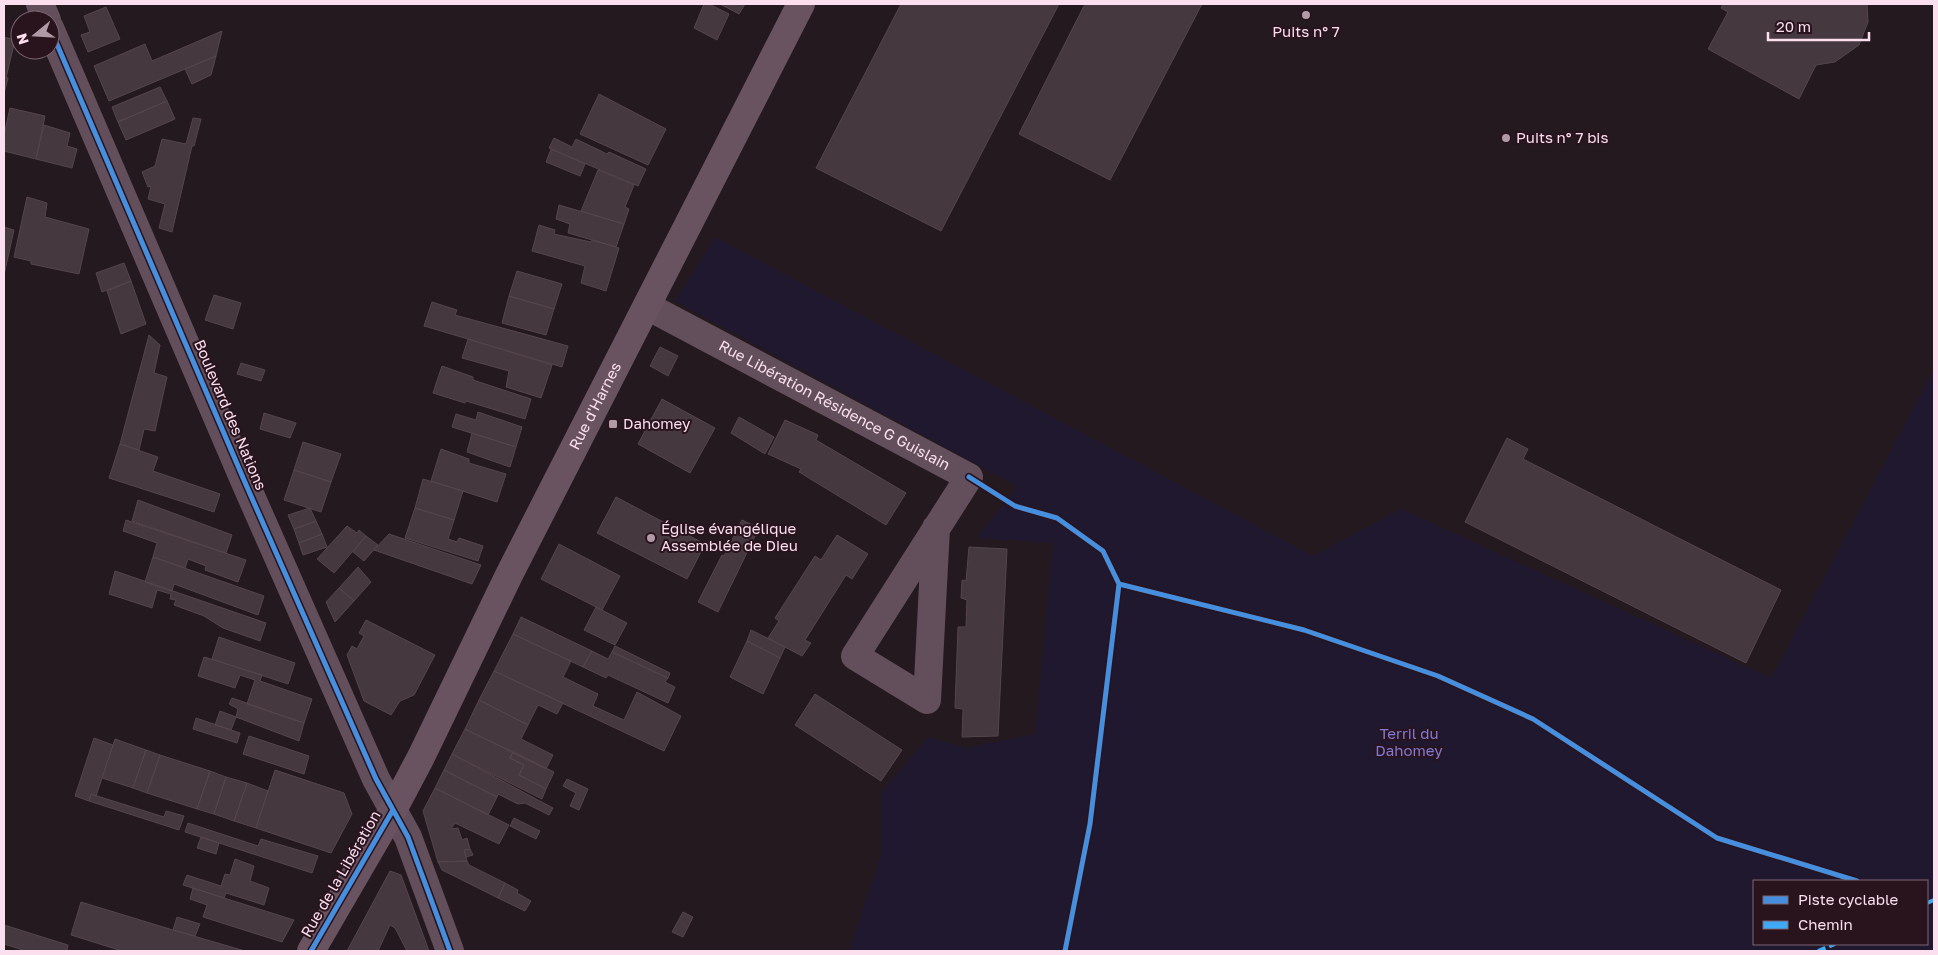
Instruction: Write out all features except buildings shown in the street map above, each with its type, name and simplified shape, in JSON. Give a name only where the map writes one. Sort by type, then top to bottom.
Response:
[{"type":"main road","name":"Rue d'Harnes","points":[[393,810],[421,757],[509,575],[801,4]]},
{"type":"main road","name":"Rue de la Libération","points":[[311,951],[393,810]]},
{"type":"street","name":"Boulevard des Nations","points":[[60,51],[247,487],[376,779],[408,838],[450,951]]},
{"type":"street","name":"Rue Libération Résidence G Guislain","points":[[647,306],[969,477],[936,528],[855,656],[927,700],[936,528]]},
{"type":"green space","name":"Terril du Dahomey","points":[[715,237],[1313,556],[1401,509],[1771,678],[1934,369],[1934,951],[849,951],[881,856],[881,792],[929,737],[966,748],[1035,734],[1053,543],[977,538],[1017,486],[675,301]]},
{"type":"marked path","points":[[1928,903],[1934,900]]},
{"type":"marked path","points":[[1818,951],[1833,945]]},
{"type":"cycle path","points":[[60,51],[247,487],[376,779],[408,837],[450,951]]},
{"type":"cycle path","points":[[969,477],[1015,506],[1057,518],[1103,551],[1119,584],[1090,824],[1065,951]]},
{"type":"cycle path","points":[[1119,584],[1304,630],[1438,676],[1533,719],[1717,838],[1854,880]]},
{"type":"cycle path","points":[[311,951],[393,810]]},
{"type":"place","name":"Puits n° 7","points":[[1306,15]]},
{"type":"place","name":"Puits n° 7 bis","points":[[1506,138]]},
{"type":"place","name":"Dahomey","points":[[613,424]]},
{"type":"place","name":"Église évangélique Assemblée de Dieu","points":[[651,538]]}]
